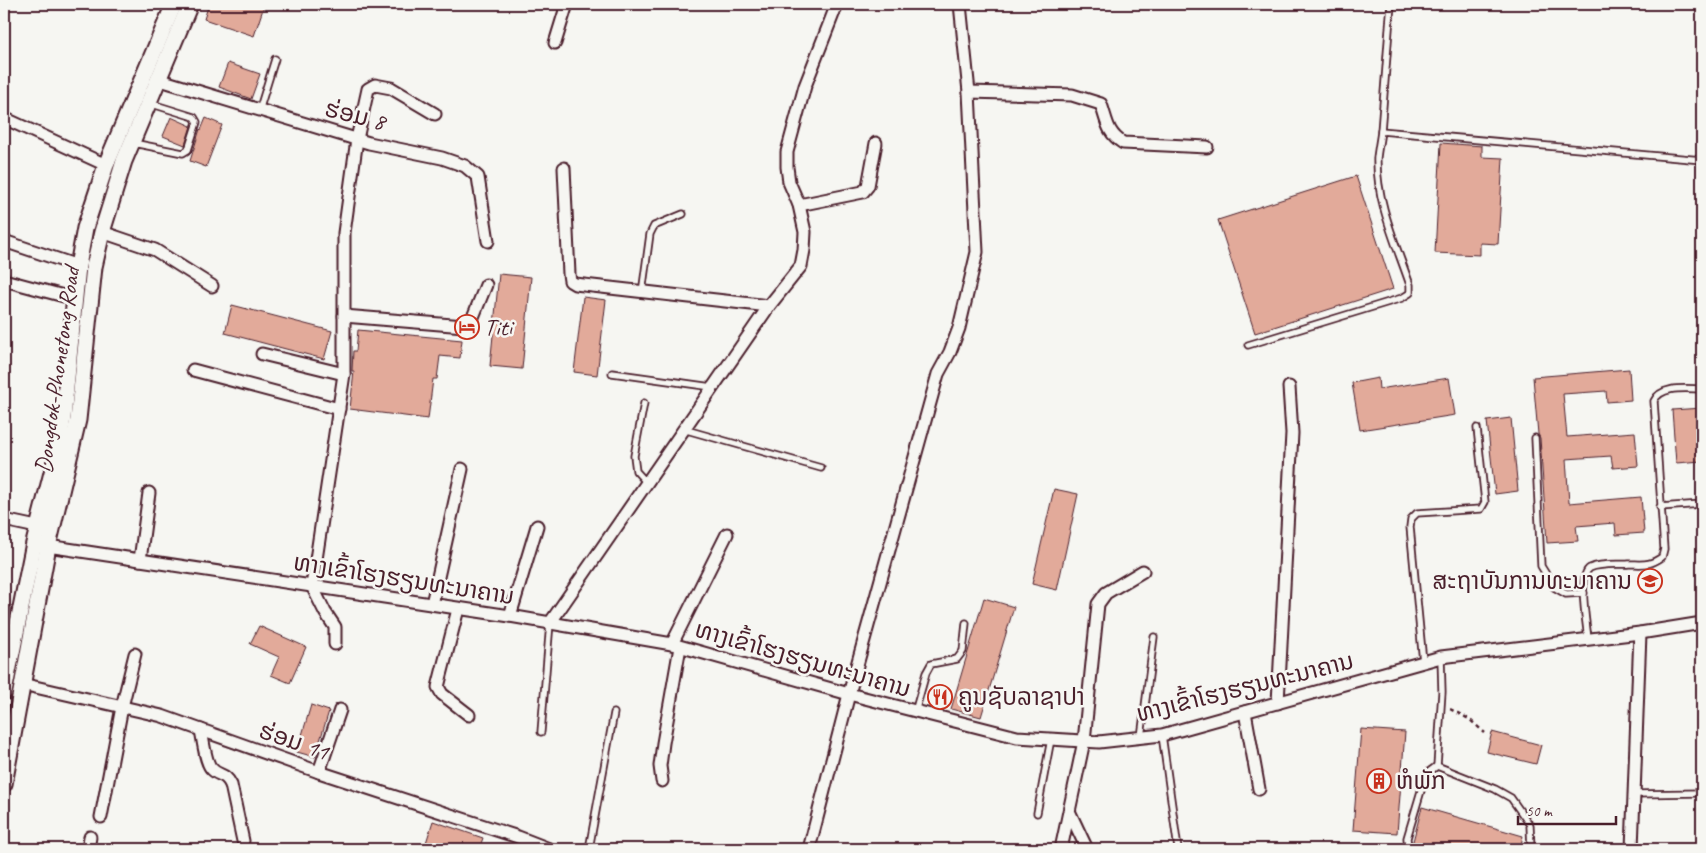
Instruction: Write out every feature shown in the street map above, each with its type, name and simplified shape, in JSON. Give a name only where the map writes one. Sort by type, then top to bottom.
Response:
[{"type":"main road","name":"Dongdok-Phonetong Road","points":[[45,529],[61,426],[78,266],[85,228],[106,165],[174,4]]},
{"type":"main road","name":"Dongdok-Phonetong Road","points":[[4,692],[45,529],[78,420],[94,268],[102,232],[117,179],[157,79],[190,4]]},
{"type":"main road","name":"Dongdok-Phonetong Road","points":[[4,784],[22,684],[41,545]]},
{"type":"street","points":[[556,43],[567,4]]},
{"type":"street","points":[[550,623],[712,387],[769,306],[801,266],[805,232],[799,205],[789,182],[787,152],[805,86],[837,4]]},
{"type":"street","points":[[809,849],[849,694],[938,374],[950,352],[959,328],[977,252],[969,92],[960,4]]},
{"type":"street","name":"ຮ່ອມ 8","points":[[157,79],[357,139],[442,158],[465,166],[478,177],[488,241]]},
{"type":"street","points":[[335,644],[335,627],[312,586],[344,374],[344,232],[357,139],[368,90],[375,84],[391,88],[435,114]]},
{"type":"street","points":[[969,92],[1072,95],[1101,104],[1109,131],[1114,137],[1123,142],[1207,147]]},
{"type":"street","points":[[4,118],[106,165]]},
{"type":"street","points":[[799,205],[863,192],[868,186],[876,143]]},
{"type":"street","points":[[564,168],[570,280],[575,284],[769,306]]},
{"type":"street","points":[[102,232],[155,250],[212,286]]},
{"type":"street","points":[[4,241],[78,266]]},
{"type":"street","points":[[4,280],[75,299]]},
{"type":"street","points":[[344,316],[464,326],[472,322],[486,284]]},
{"type":"street","points":[[262,354],[344,374]]},
{"type":"street","points":[[193,370],[339,409]]},
{"type":"street","points":[[1278,703],[1292,433],[1290,387]]},
{"type":"street","points":[[432,604],[462,469]]},
{"type":"street","points":[[140,560],[149,493]]},
{"type":"street","points":[[4,520],[45,529]]},
{"type":"street","points":[[510,616],[537,526]]},
{"type":"street","points":[[662,781],[660,766],[676,645],[727,534]]},
{"type":"street","name":"ທາງເຂົ້າໂຮງຮຽນທະນາຄານ","points":[[41,545],[510,616],[676,645],[915,712],[1017,737],[1100,742],[1162,735],[1441,657],[1588,640],[1702,623]]},
{"type":"street","points":[[1061,849],[1084,741],[1098,604],[1106,593],[1143,571]]},
{"type":"street","points":[[458,608],[438,687],[442,694],[469,715]]},
{"type":"street","points":[[1632,849],[1640,633]]},
{"type":"street","points":[[101,818],[122,707],[135,654]]},
{"type":"street","name":"ຮ່ອມ 11","points":[[22,684],[162,716],[320,772],[549,849]]},
{"type":"street","points":[[320,772],[340,710]]},
{"type":"street","points":[[1245,712],[1259,789]]},
{"type":"street","points":[[201,730],[208,764],[212,770],[227,778],[231,785],[243,841]]},
{"type":"street","points":[[1070,813],[1086,849]]},
{"type":"street","points":[[88,849],[90,836]]},
{"type":"lane","points":[[1248,345],[1402,298],[1410,293],[1410,285],[1382,203],[1378,180],[1377,156],[1382,131],[1391,4]]},
{"type":"lane","points":[[259,111],[275,59]]},
{"type":"lane","points":[[131,143],[183,153],[188,150],[197,122],[194,118],[148,103]]},
{"type":"lane","points":[[1382,131],[1702,160]]},
{"type":"lane","points":[[642,293],[650,234],[654,226],[683,214]]},
{"type":"lane","points":[[612,373],[712,387]]},
{"type":"lane","points":[[1588,640],[1583,583],[1585,572],[1590,568],[1610,565],[1652,564],[1662,557],[1664,549],[1654,401],[1656,396],[1663,391],[1702,388]]},
{"type":"lane","points":[[644,403],[634,456],[636,471],[646,482]]},
{"type":"lane","points":[[1423,662],[1410,527],[1411,519],[1417,513],[1481,510],[1486,502],[1477,428]]},
{"type":"lane","points":[[683,429],[820,468]]},
{"type":"lane","points":[[1535,438],[1541,566],[1554,587],[1566,594],[1584,594]]},
{"type":"lane","points":[[1660,507],[1702,504]]},
{"type":"lane","points":[[542,732],[550,623]]},
{"type":"lane","points":[[915,712],[926,673],[931,664],[957,659],[963,651],[966,623]]},
{"type":"lane","points":[[1141,737],[1154,638]]},
{"type":"lane","points":[[1437,766],[1442,692],[1441,657]]},
{"type":"lane","points":[[589,849],[614,713]]},
{"type":"lane","points":[[1162,735],[1178,849]]},
{"type":"lane","points":[[1038,813],[1052,739]]},
{"type":"lane","points":[[1408,849],[1407,838],[1426,774],[1437,766]]},
{"type":"lane","points":[[1437,766],[1495,789],[1511,798],[1530,825],[1531,849]]},
{"type":"lane","points":[[1634,794],[1702,793]]},
{"type":"path","points":[[1442,692],[1451,710],[1470,719],[1485,733]]},
{"type":"building","points":[[209,4],[258,4],[264,6],[254,36],[204,19]]},
{"type":"building","points":[[228,63],[260,74],[251,99],[219,87]]},
{"type":"building","points":[[171,117],[191,126],[185,145],[163,136]]},
{"type":"building","points":[[206,118],[222,125],[206,167],[190,161],[200,129]]},
{"type":"building","points":[[1441,143],[1482,146],[1482,157],[1503,158],[1498,244],[1480,243],[1480,255],[1435,253]]},
{"type":"building","points":[[1356,176],[1393,289],[1255,333],[1218,220]]},
{"type":"building","points":[[499,274],[531,277],[522,369],[490,366]]},
{"type":"building","points":[[583,297],[606,300],[597,375],[574,372]]},
{"type":"building","points":[[232,305],[332,331],[324,359],[225,333]]},
{"type":"building","points":[[358,330],[462,340],[460,358],[440,356],[437,379],[433,379],[428,419],[350,409],[354,371],[352,371],[353,351],[356,351]]},
{"type":"building","points":[[1629,369],[1631,400],[1607,402],[1606,391],[1563,394],[1567,437],[1635,432],[1638,466],[1613,468],[1611,456],[1566,459],[1569,503],[1641,497],[1644,533],[1616,535],[1615,523],[1576,526],[1578,541],[1547,543],[1540,438],[1538,434],[1533,377]]},
{"type":"building","points":[[1378,378],[1379,389],[1449,378],[1455,415],[1360,430],[1352,383]]},
{"type":"building","points":[[1702,408],[1702,461],[1676,463],[1672,410]]},
{"type":"building","points":[[1511,418],[1518,491],[1495,494],[1487,421]]},
{"type":"building","points":[[1054,489],[1078,494],[1057,590],[1032,584]]},
{"type":"building","points":[[984,598],[1014,607],[981,717],[951,709]]},
{"type":"building","points":[[259,626],[306,647],[290,683],[271,675],[279,657],[250,644]]},
{"type":"building","points":[[311,705],[329,711],[315,757],[297,752]]},
{"type":"building","name":"ຫໍພັກ","points":[[1361,729],[1405,732],[1397,833],[1353,830]]},
{"type":"building","points":[[1492,732],[1541,745],[1536,764],[1487,752]]},
{"type":"building","points":[[1422,807],[1523,836],[1520,849],[1427,849],[1412,845]]},
{"type":"building","points":[[433,821],[483,838],[479,849],[424,849]]},
{"type":"place","name":"Titi","points":[[467,327]]},
{"type":"place","name":"ສະຖາບັນການທະນາຄານ","points":[[1650,581]]},
{"type":"place","name":"ຄູນຊັບລາຊາປາ","points":[[940,697]]},
{"type":"place","name":"ຫໍພັກ","points":[[1379,781]]}]
